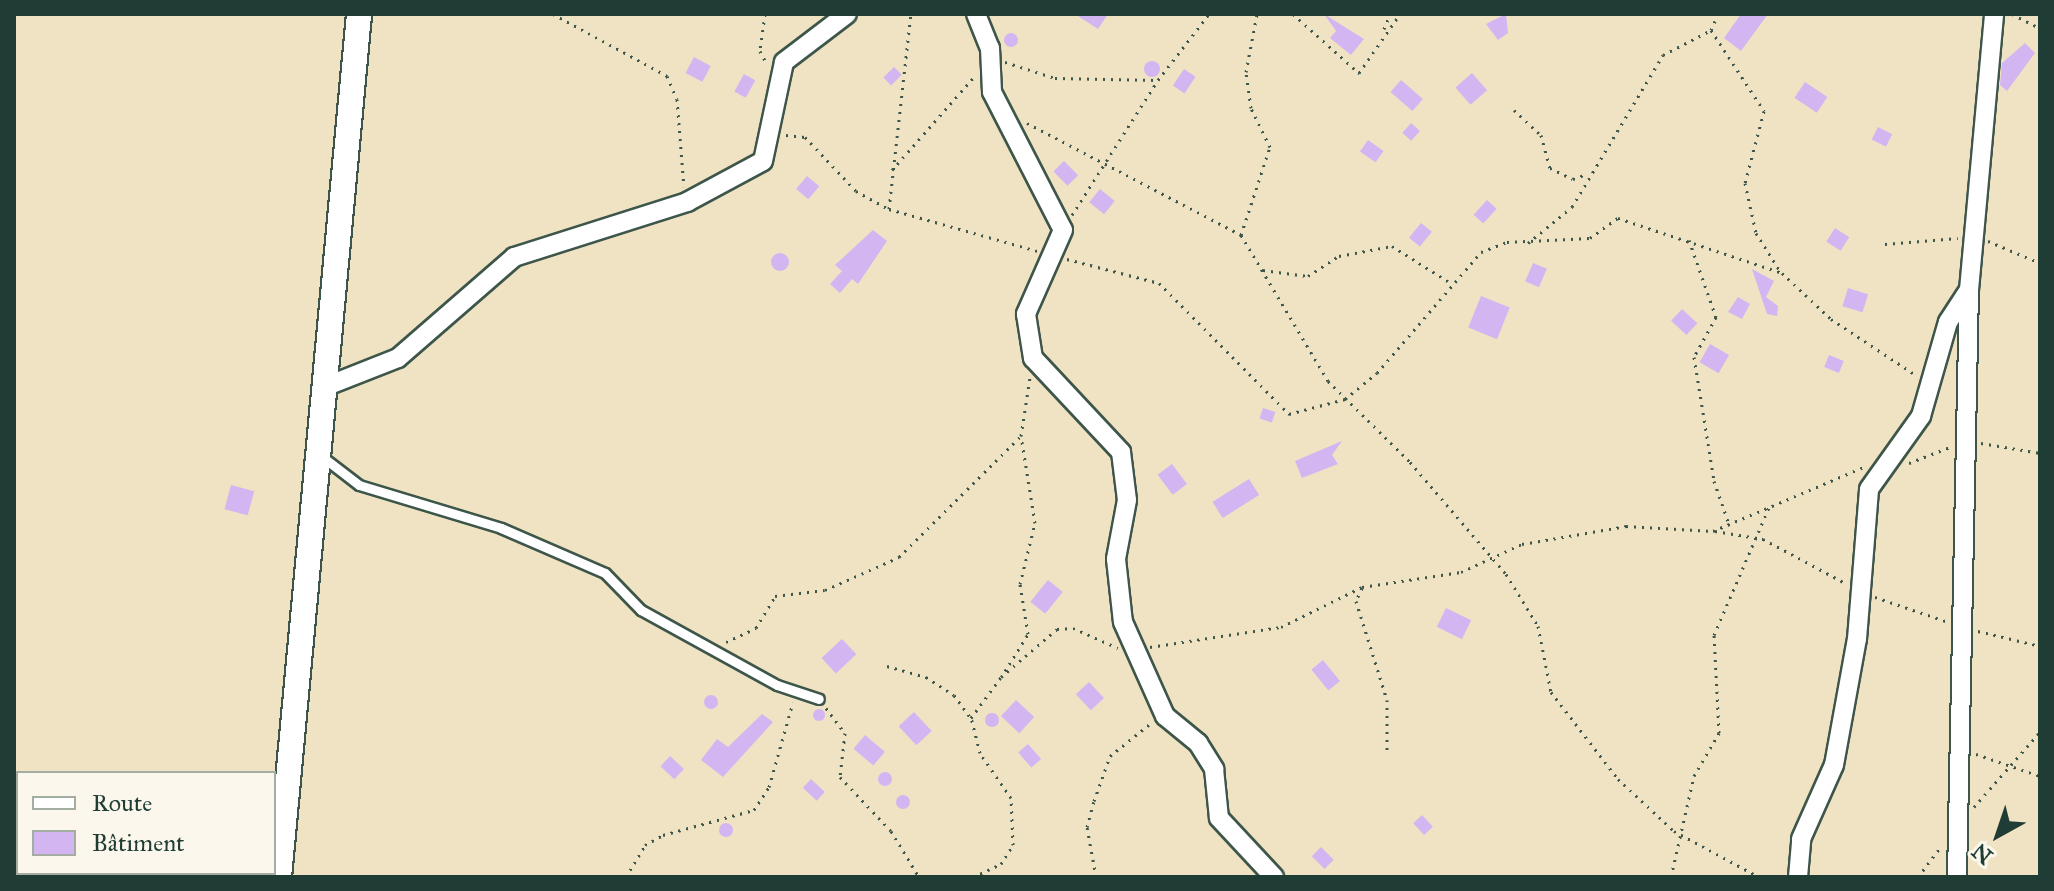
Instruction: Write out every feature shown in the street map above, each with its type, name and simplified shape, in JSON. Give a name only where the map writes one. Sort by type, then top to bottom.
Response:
[{"type":"main road","points":[[279,877],[327,386],[359,14]]},
{"type":"street","points":[[327,386],[398,358],[514,257],[687,202],[763,161],[784,62],[847,14]]},
{"type":"street","points":[[976,14],[990,57],[992,92],[1063,230],[1026,314],[1033,358],[1121,452],[1127,500],[1116,559],[1134,648],[1165,716],[1198,743],[1214,769],[1219,818],[1274,877]]},
{"type":"street","points":[[1957,877],[1955,830],[1963,745],[1967,628],[1969,290],[1994,14]]},
{"type":"street","points":[[1798,877],[1813,801],[1834,765],[1859,592],[1869,489],[1892,452],[1921,416],[1948,322],[1969,290]]},
{"type":"lane","points":[[320,455],[359,485],[501,528],[605,573],[641,610],[795,691],[819,699]]},
{"type":"path","points":[[553,14],[667,76],[677,99],[687,202]]},
{"type":"path","points":[[765,14],[760,51],[778,84]]},
{"type":"path","points":[[889,209],[911,14]]},
{"type":"path","points":[[1063,230],[1158,80],[1209,14]]},
{"type":"path","points":[[1241,235],[1270,147],[1251,108],[1246,72],[1257,14]]},
{"type":"path","points":[[1293,14],[1359,73],[1390,14]]},
{"type":"path","points":[[1383,30],[1400,14]]},
{"type":"path","points":[[1528,243],[1572,207],[1587,174],[1663,55],[1711,30],[1718,14]]},
{"type":"path","points":[[2012,14],[2039,29]]},
{"type":"path","points":[[1711,30],[1764,111],[1745,183],[1756,233],[1782,273],[1831,319],[1930,385]]},
{"type":"path","points":[[892,170],[990,57],[1055,78],[1158,80]]},
{"type":"path","points":[[1003,110],[1241,235],[1345,399],[1410,462],[1488,559],[1506,574],[1538,626],[1551,692],[1618,779],[1684,836],[1759,877]]},
{"type":"path","points":[[1514,110],[1541,135],[1550,168],[1573,179],[1587,174]]},
{"type":"path","points":[[770,132],[805,137],[856,191],[889,209],[1159,283],[1289,414],[1345,399],[1416,331],[1449,282],[1481,252],[1528,243],[1590,238],[1618,218],[1782,273]]},
{"type":"path","points":[[1689,240],[1716,317],[1694,357],[1714,481],[1729,524]]},
{"type":"path","points":[[1262,270],[1308,276],[1339,256],[1392,246],[1449,282]]},
{"type":"path","points":[[971,718],[1028,634],[1020,584],[1035,523],[1021,436],[1033,358]]},
{"type":"path","points":[[707,643],[738,641],[756,628],[775,596],[825,590],[899,557],[1021,436]]},
{"type":"path","points":[[1713,531],[1892,452]]},
{"type":"path","points":[[1671,877],[1684,836],[1694,776],[1719,733],[1714,635],[1770,505]]},
{"type":"path","points":[[1001,677],[1057,629],[1134,648],[1281,627],[1362,587],[1425,580],[1522,544],[1626,526],[1713,531],[1757,538],[1859,592],[1967,628],[2040,646]]},
{"type":"path","points":[[1362,587],[1356,601],[1387,700],[1387,754]]},
{"type":"path","points":[[887,666],[926,677],[954,695],[971,718],[980,753],[1011,798],[1014,824],[1001,864],[973,877]]},
{"type":"path","points":[[626,877],[645,845],[663,835],[754,810],[785,741],[795,691]]},
{"type":"path","points":[[819,699],[845,733],[840,777],[891,831],[919,877]]},
{"type":"path","points":[[1096,877],[1087,827],[1110,756],[1124,738],[1165,716]]},
{"type":"path","points":[[1918,877],[2040,732]]},
{"type":"path","points":[[1963,745],[1983,759],[2012,764],[2040,776]]},
{"type":"building","points":[[1075,14],[1108,14],[1098,29]]},
{"type":"building","points":[[1324,14],[1364,39],[1351,55],[1330,38],[1336,31]]},
{"type":"building","points":[[1506,14],[1508,33],[1498,40],[1486,24]]},
{"type":"building","points":[[1741,14],[1768,14],[1741,51],[1724,38]]},
{"type":"building","points":[[1011,33],[1018,40],[1011,47],[1004,40]]},
{"type":"building","points":[[2025,43],[2035,53],[2007,91],[2000,85],[2002,63]]},
{"type":"building","points":[[694,57],[711,66],[702,82],[686,73]]},
{"type":"building","points":[[1152,61],[1160,69],[1152,77],[1144,69]]},
{"type":"building","points":[[894,67],[902,75],[891,85],[883,78]]},
{"type":"building","points":[[1184,69],[1196,77],[1184,93],[1173,86]]},
{"type":"building","points":[[1472,73],[1487,90],[1470,105],[1455,87]]},
{"type":"building","points":[[744,74],[755,80],[746,98],[734,91]]},
{"type":"building","points":[[1401,80],[1423,99],[1412,111],[1391,92]]},
{"type":"building","points":[[1805,82],[1827,97],[1817,113],[1794,98]]},
{"type":"building","points":[[1411,123],[1420,131],[1411,141],[1402,133]]},
{"type":"building","points":[[1878,127],[1892,134],[1886,147],[1872,139]]},
{"type":"building","points":[[1368,140],[1384,151],[1376,162],[1360,151]]},
{"type":"building","points":[[1064,161],[1078,175],[1068,186],[1053,172]]},
{"type":"building","points":[[807,176],[819,186],[808,199],[796,189]]},
{"type":"building","points":[[1100,189],[1115,201],[1104,214],[1089,202]]},
{"type":"building","points":[[1487,200],[1497,209],[1483,224],[1474,215]]},
{"type":"building","points":[[1421,223],[1432,232],[1420,247],[1409,238]]},
{"type":"building","points":[[1835,228],[1849,237],[1841,251],[1826,241]]},
{"type":"building","points":[[873,230],[887,241],[858,284],[852,279],[840,293],[830,284],[842,271],[835,265]]},
{"type":"building","points":[[780,253],[789,262],[780,271],[771,262]]},
{"type":"building","points":[[1533,263],[1547,269],[1539,287],[1525,281]]},
{"type":"building","points":[[1752,269],[1774,281],[1766,297],[1778,306],[1777,316],[1767,314]]},
{"type":"building","points":[[1848,288],[1868,294],[1863,312],[1842,306]]},
{"type":"building","points":[[1481,296],[1510,308],[1497,339],[1468,328]]},
{"type":"building","points":[[1738,297],[1750,304],[1742,319],[1728,312]]},
{"type":"building","points":[[1682,309],[1697,323],[1686,335],[1671,321]]},
{"type":"building","points":[[1710,344],[1729,355],[1719,373],[1700,362]]},
{"type":"building","points":[[1829,355],[1844,361],[1839,373],[1824,367]]},
{"type":"building","points":[[1263,408],[1275,412],[1272,422],[1260,418]]},
{"type":"building","points":[[1342,441],[1332,455],[1338,464],[1302,478],[1295,461]]},
{"type":"building","points":[[1172,464],[1187,484],[1173,495],[1158,475]]},
{"type":"building","points":[[1249,479],[1259,495],[1223,518],[1213,502]]},
{"type":"building","points":[[231,485],[254,491],[248,515],[225,509]]},
{"type":"building","points":[[1048,580],[1063,592],[1045,614],[1030,602]]},
{"type":"building","points":[[1446,608],[1471,620],[1462,639],[1437,627]]},
{"type":"building","points":[[842,639],[856,654],[836,673],[822,658]]},
{"type":"building","points":[[1323,660],[1340,681],[1328,690],[1311,669]]},
{"type":"building","points":[[1089,682],[1104,698],[1091,710],[1076,694]]},
{"type":"building","points":[[711,695],[718,702],[711,709],[704,702]]},
{"type":"building","points":[[1016,700],[1034,717],[1019,733],[1001,716]]},
{"type":"building","points":[[819,709],[825,715],[819,721],[813,715]]},
{"type":"building","points":[[914,712],[932,731],[916,745],[899,726]]},
{"type":"building","points":[[992,713],[999,720],[992,727],[985,720]]},
{"type":"building","points":[[762,714],[773,722],[723,777],[701,760],[717,739],[728,747]]},
{"type":"building","points":[[865,735],[885,752],[873,766],[853,749]]},
{"type":"building","points":[[1028,744],[1041,759],[1031,768],[1018,753]]},
{"type":"building","points":[[670,756],[684,769],[674,779],[660,766]]},
{"type":"building","points":[[885,772],[892,779],[885,786],[878,779]]},
{"type":"building","points":[[811,779],[825,792],[817,801],[803,788]]},
{"type":"building","points":[[903,795],[910,802],[903,809],[896,802]]},
{"type":"building","points":[[1422,815],[1433,827],[1424,835],[1413,823]]},
{"type":"building","points":[[726,823],[733,830],[726,837],[719,830]]},
{"type":"building","points":[[1321,847],[1334,860],[1325,869],[1312,856]]}]
